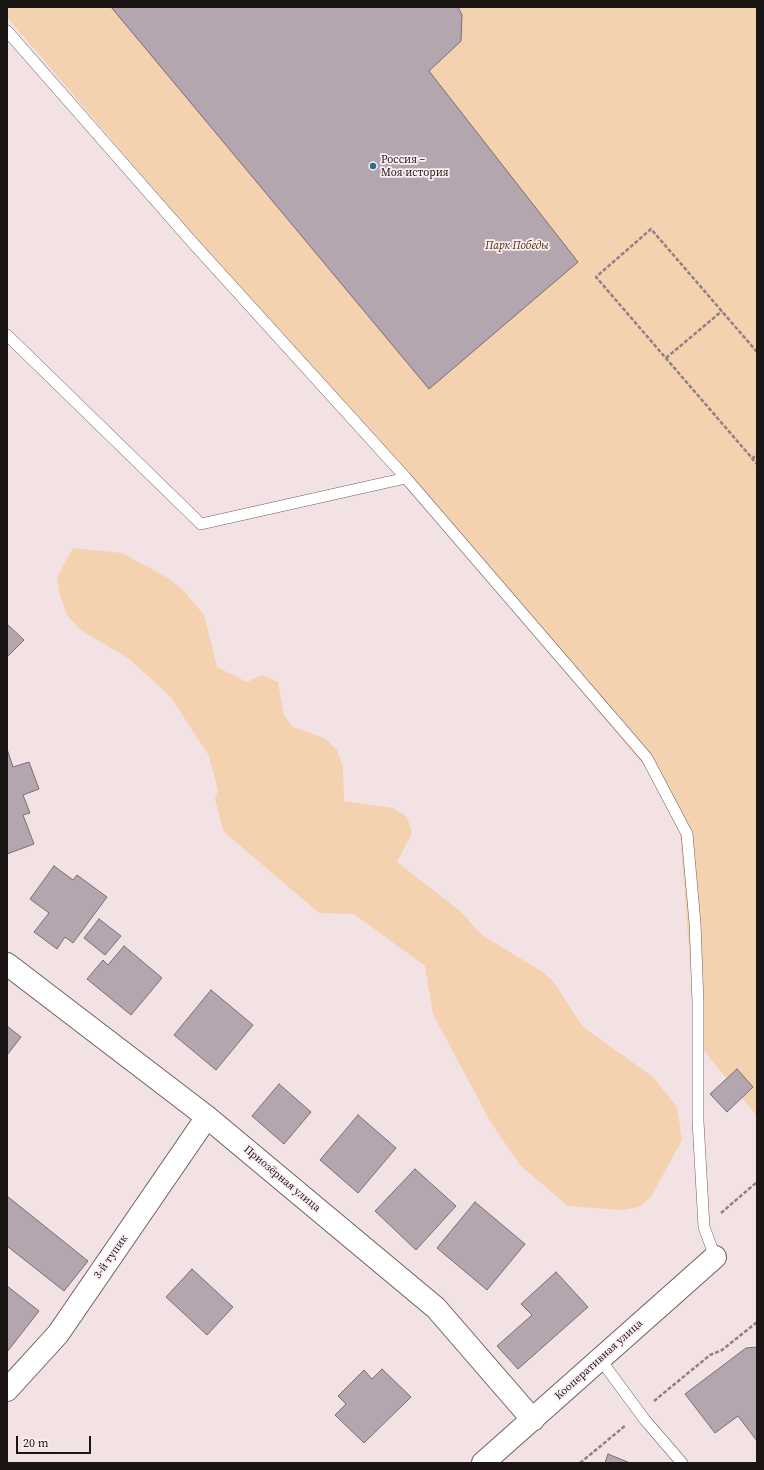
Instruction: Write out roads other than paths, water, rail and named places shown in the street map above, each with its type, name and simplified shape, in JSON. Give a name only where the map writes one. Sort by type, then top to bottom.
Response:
[{"type":"street","name":"Приозёрная улица","points":[[7,964],[208,1117],[436,1308],[533,1420]]},
{"type":"street","name":"3-й тупик","points":[[7,1390],[58,1334],[208,1117]]},
{"type":"street","name":"Кооперативная улица","points":[[483,1463],[715,1257]]},
{"type":"lane","points":[[7,31],[192,242],[406,478],[647,758],[687,834],[695,923],[698,1003],[698,1121],[704,1227],[715,1257]]},
{"type":"lane","points":[[7,335],[201,524],[406,478]]},
{"type":"lane","points":[[600,1359],[640,1413],[682,1463]]},
{"type":"place","name":"Россия – Моя история","points":[[373,166]]},
{"type":"park label","name":"Парк Победы","points":[[517,246]]}]
